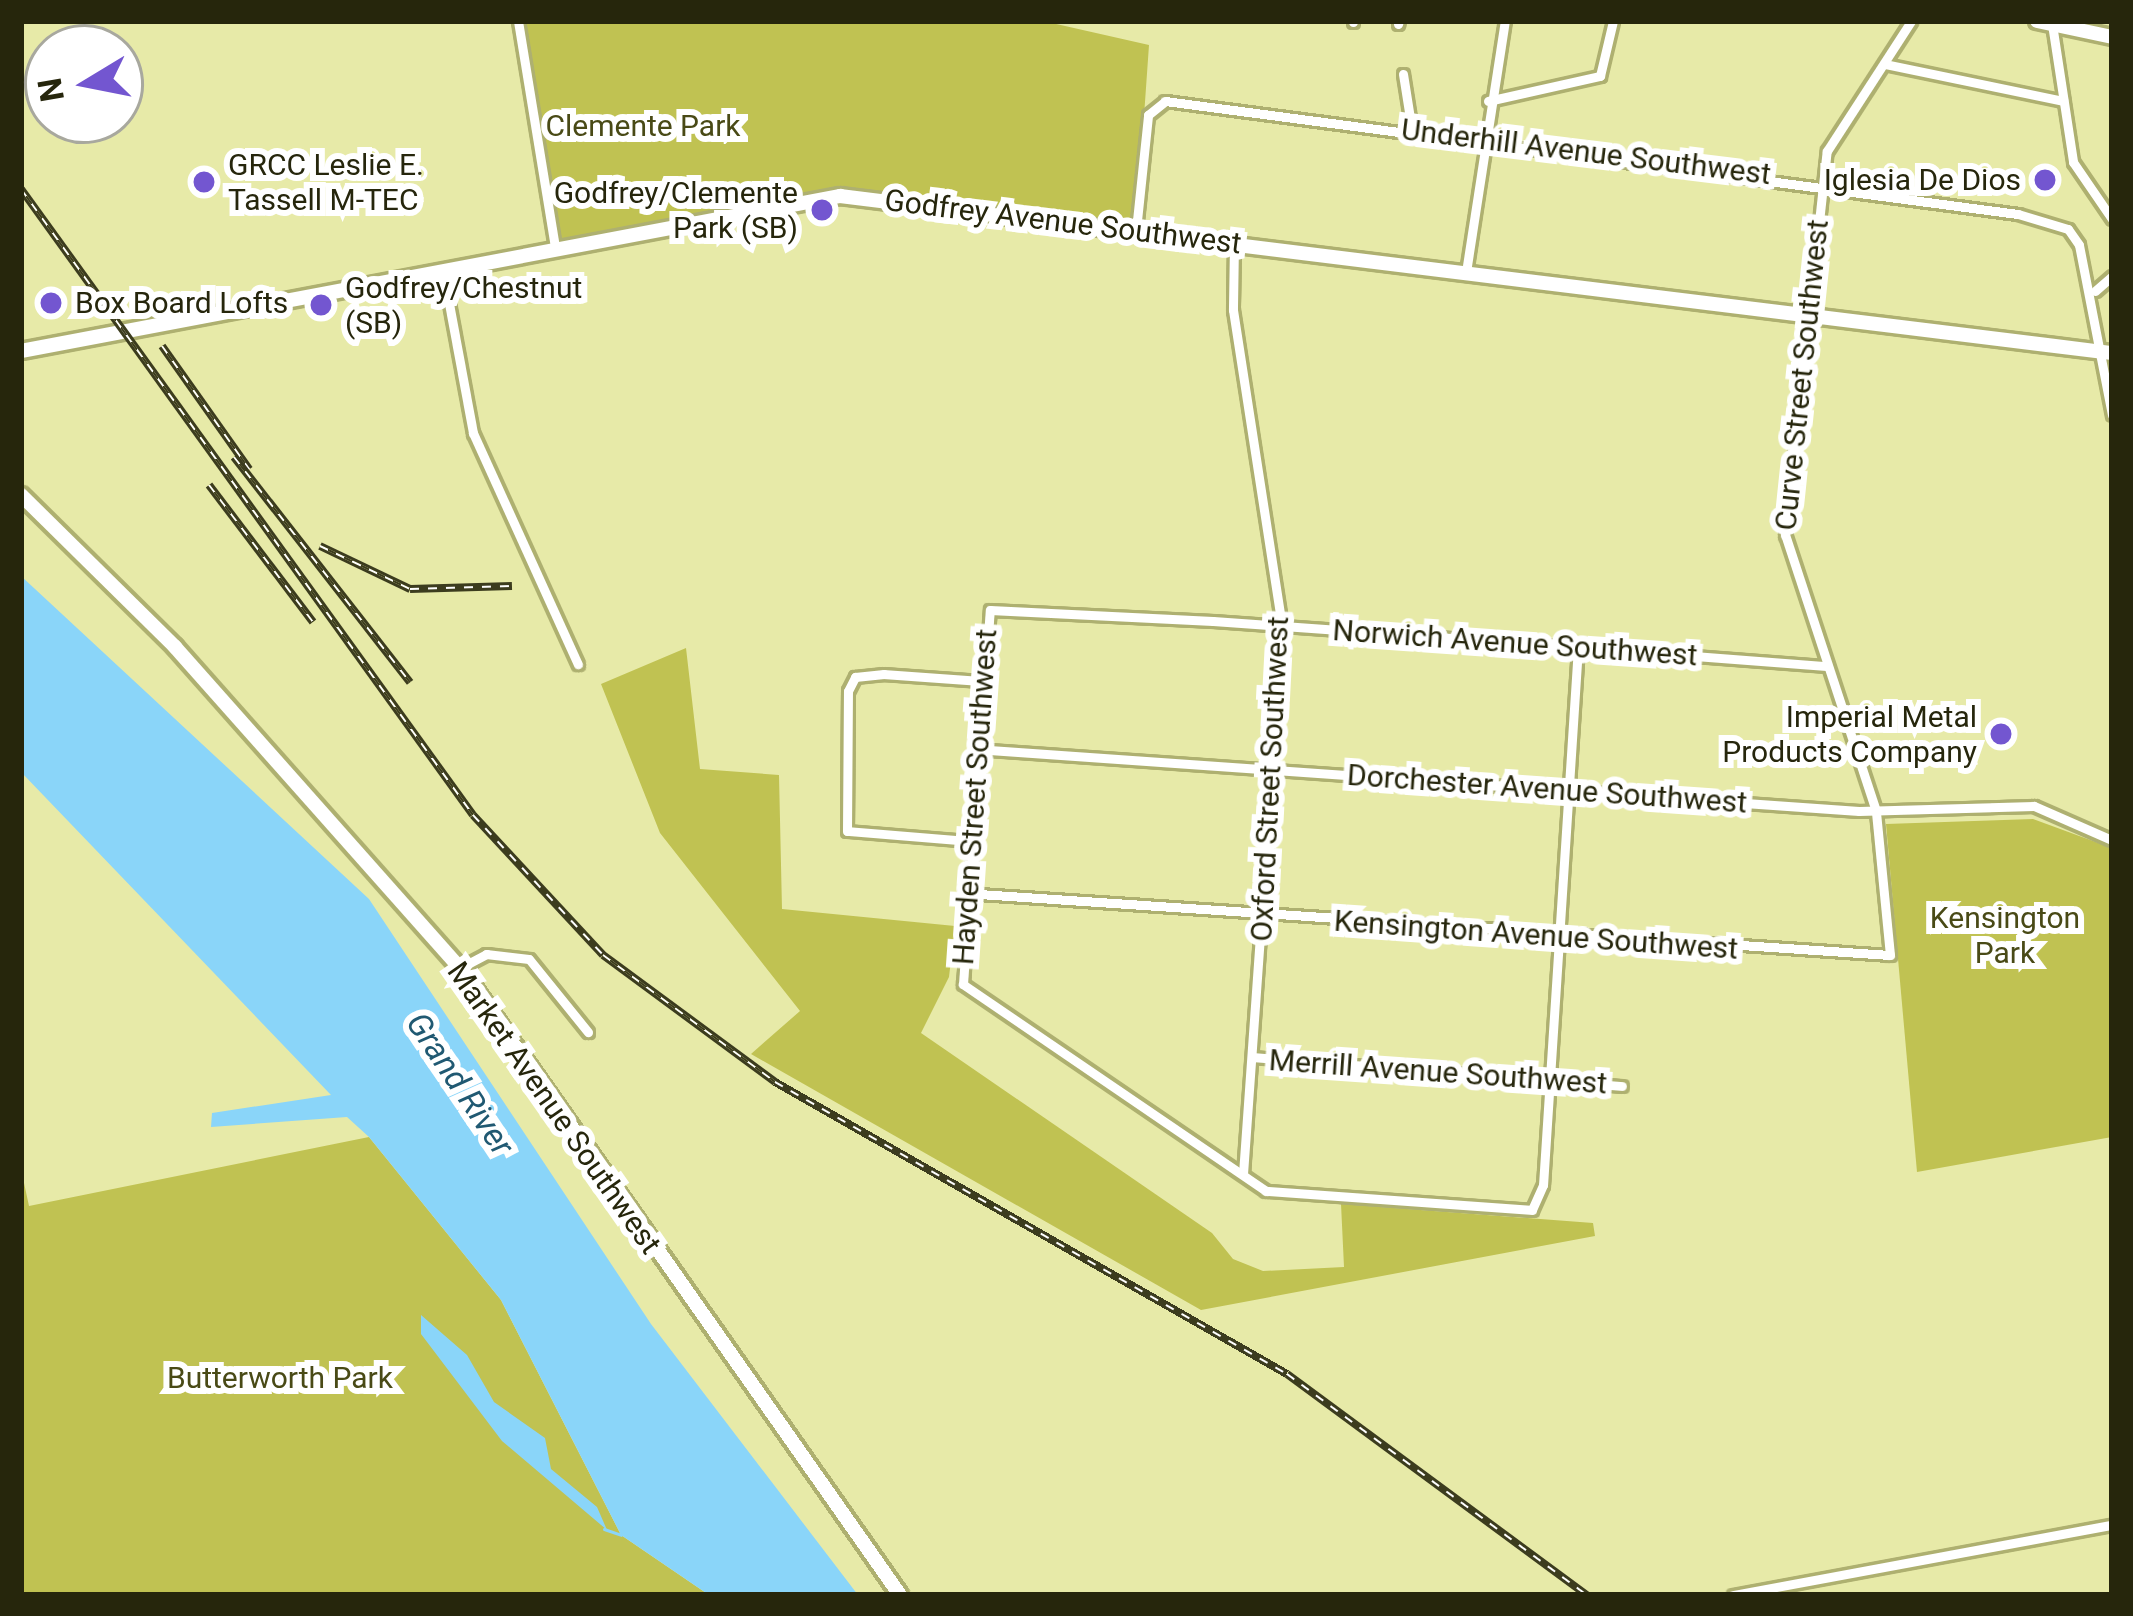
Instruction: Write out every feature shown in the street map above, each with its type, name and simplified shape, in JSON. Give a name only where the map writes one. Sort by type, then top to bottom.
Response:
[{"type":"main road","points":[[2047,22],[2112,38]]},
{"type":"main road","name":"Godfrey Avenue Southwest","points":[[21,351],[840,196],[2107,351]]},
{"type":"main road","name":"Market Avenue Southwest","points":[[21,495],[175,647],[460,968],[901,1595]]},
{"type":"street","points":[[518,21],[555,248]]},
{"type":"street","points":[[1466,272],[1487,101],[1504,21]]},
{"type":"street","points":[[1487,101],[1600,76],[1613,21]]},
{"type":"street","name":"Curve Street Southwest","points":[[1891,955],[1876,812],[1785,536],[1822,181],[1839,126],[1911,21]]},
{"type":"street","points":[[2047,22],[2076,174],[2112,219]]},
{"type":"street","points":[[1885,64],[2063,101]]},
{"type":"street","points":[[1403,74],[1412,131]]},
{"type":"street","name":"Underhill Avenue Southwest","points":[[1136,230],[1148,115],[1171,102],[1822,181],[2049,220],[2079,245],[2107,351],[2112,415]]},
{"type":"street","name":"Oxford Street Southwest","points":[[1234,243],[1254,441],[1282,627],[1243,1174]]},
{"type":"street","points":[[443,271],[473,433],[578,664]]},
{"type":"street","points":[[2094,296],[2112,276]]},
{"type":"street","name":"Norwich Avenue Southwest","points":[[990,610],[1825,666]]},
{"type":"street","name":"Hayden Street Southwest","points":[[990,610],[964,893],[963,984],[1243,1174]]},
{"type":"street","points":[[1243,1174],[1280,1194],[1537,1205],[1551,1078],[1578,646]]},
{"type":"street","points":[[968,841],[847,831],[855,677],[980,681]]},
{"type":"street","name":"Dorchester Avenue Southwest","points":[[975,749],[1876,812],[2033,806],[2112,840]]},
{"type":"street","name":"Kensington Avenue Southwest","points":[[964,893],[1891,955]]},
{"type":"street","points":[[460,968],[487,954],[529,959],[588,1032]]},
{"type":"street","name":"Merrill Avenue Southwest","points":[[1253,1057],[1622,1086]]},
{"type":"street","points":[[1733,1595],[2112,1525]]},
{"type":"green space","name":"Clemente Park","points":[[518,21],[1043,21],[1149,45],[1136,230],[851,196],[555,247]]},
{"type":"green space","points":[[686,648],[700,769],[779,775],[782,909],[955,926],[949,977],[921,1033],[1212,1233],[1233,1259],[1263,1271],[1344,1267],[1341,1204],[1593,1223],[1595,1236],[1201,1310],[751,1054],[800,1011],[660,833],[601,684]]},
{"type":"green space","name":"Kensington Park","points":[[2033,819],[2112,848],[2112,1137],[1917,1172],[1886,824]]},
{"type":"green space","name":"Butterworth Park","points":[[369,1137],[501,1300],[621,1535],[709,1595],[21,1595],[21,1169],[29,1206]]},
{"type":"water","name":"Grand River","points":[[21,576],[369,899],[651,1324],[858,1595],[709,1595],[621,1535],[501,1300],[369,1137],[347,1117],[211,1127],[212,1113],[331,1095],[21,772]]},
{"type":"water","points":[[421,1315],[467,1355],[494,1402],[545,1438],[551,1469],[597,1507],[607,1530],[502,1441],[421,1334]]},
{"type":"waterway","points":[[604,1529],[621,1535]]},
{"type":"railway","points":[[21,189],[473,815],[603,955],[775,1082],[1287,1374],[1587,1595]]},
{"type":"railway","points":[[162,346],[249,469]]},
{"type":"railway","points":[[234,457],[410,682]]},
{"type":"railway","points":[[209,485],[313,622]]},
{"type":"railway","points":[[320,546],[410,589],[512,586]]},
{"type":"place","name":"Iglesia De Dios","points":[[2045,180]]},
{"type":"place","name":"GRCC Leslie E. Tassell M-TEC","points":[[204,182]]},
{"type":"place","name":"Godfrey/Clemente Park (SB)","points":[[822,210]]},
{"type":"place","name":"Box Board Lofts","points":[[51,303]]},
{"type":"place","name":"Godfrey/Chestnut (SB)","points":[[321,305]]},
{"type":"place","name":"Imperial Metal Products Company","points":[[2001,734]]}]
